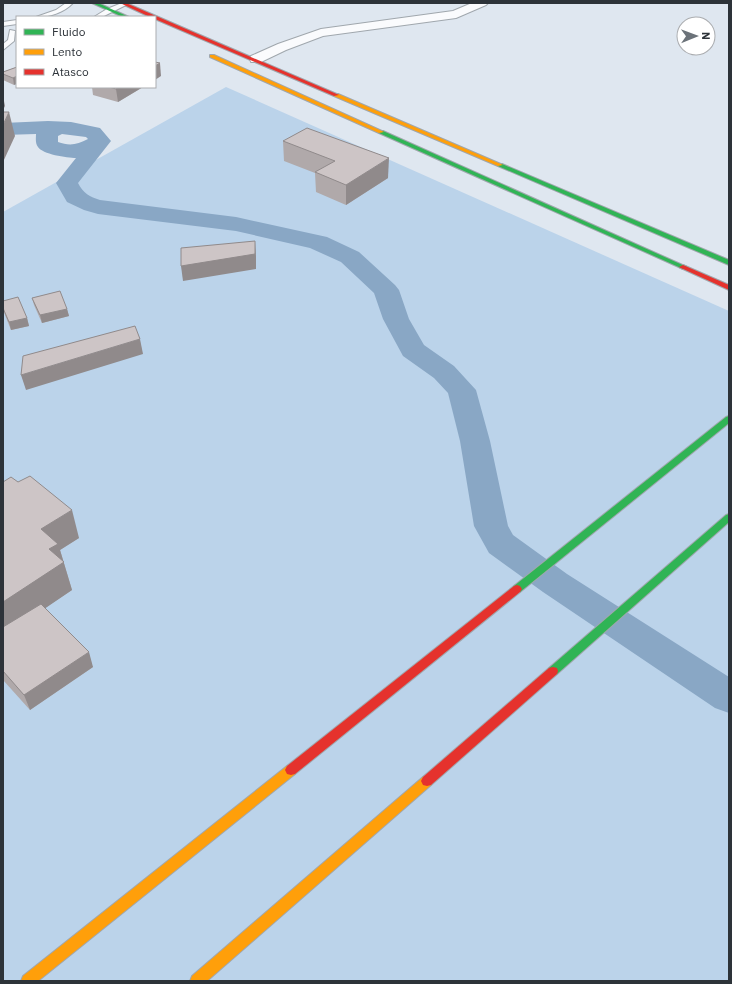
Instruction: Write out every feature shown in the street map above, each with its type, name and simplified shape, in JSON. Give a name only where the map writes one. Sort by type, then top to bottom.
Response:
[{"type":"street","points":[[94,3],[125,16]]},
{"type":"street","points":[[256,59],[282,47],[321,33],[456,14],[482,3]]},
{"type":"street","points":[[124,4],[153,16]]},
{"type":"street","points":[[156,17],[729,263]]},
{"type":"street","points":[[205,53],[729,288]]},
{"type":"street","points":[[28,981],[702,439],[729,419]]},
{"type":"street","points":[[197,981],[729,517]]},
{"type":"lane","points":[[42,16],[58,11],[70,3]]},
{"type":"lane","points":[[99,16],[124,4]]},
{"type":"lane","points":[[3,25],[16,22]]},
{"type":"lane","points":[[3,25],[15,31]]},
{"type":"lane","points":[[3,33],[15,31]]},
{"type":"lane","points":[[3,48],[11,41],[15,31]]},
{"type":"shaded area","points":[[226,87],[729,311],[729,981],[3,981],[3,212]]},
{"type":"building","points":[[16,67],[16,76],[13,78],[3,74],[3,72]]},
{"type":"building","points":[[3,112],[9,112],[3,125]]},
{"type":"building","points":[[307,128],[389,158],[346,185],[315,172],[335,161],[283,141]]},
{"type":"building","points":[[255,241],[255,254],[181,266],[181,248]]},
{"type":"building","points":[[60,291],[67,309],[40,315],[32,298]]},
{"type":"building","points":[[18,297],[27,318],[9,322],[3,308],[3,301]]},
{"type":"building","points":[[135,326],[140,339],[21,375],[23,356]]},
{"type":"building","points":[[30,476],[72,510],[41,529],[58,544],[49,549],[64,562],[3,602],[3,482],[11,477],[18,482]]},
{"type":"building","points":[[41,604],[89,652],[24,695],[3,671],[3,627]]},
{"type":"waterway","points":[[3,129],[59,128]]},
{"type":"waterway","points":[[59,128],[71,128],[93,132],[100,141]]},
{"type":"waterway","points":[[59,128],[47,133],[47,145],[62,150],[74,151],[86,148],[100,141]]},
{"type":"waterway","points":[[100,141],[67,183],[69,189],[75,197],[83,202],[98,207],[236,224],[318,242],[350,257],[386,290],[396,319],[413,350],[444,372],[462,390],[475,441],[491,526],[501,544],[555,583],[729,697]]},
{"type":"traffic: fast","points":[[94,3],[125,16]]},
{"type":"traffic: fast","points":[[381,132],[683,267]]},
{"type":"traffic: fast","points":[[500,165],[729,263]]},
{"type":"traffic: fast","points":[[517,589],[729,419]]},
{"type":"traffic: fast","points":[[553,671],[729,517]]},
{"type":"traffic: slow","points":[[212,56],[381,132]]},
{"type":"traffic: slow","points":[[336,95],[500,165]]},
{"type":"traffic: slow","points":[[28,981],[291,770]]},
{"type":"traffic: slow","points":[[197,981],[427,781]]},
{"type":"traffic: jam","points":[[122,3],[152,16]]},
{"type":"traffic: jam","points":[[156,18],[336,95]]},
{"type":"traffic: jam","points":[[683,267],[729,288]]},
{"type":"traffic: jam","points":[[291,770],[517,589]]},
{"type":"traffic: jam","points":[[427,781],[553,671]]}]
